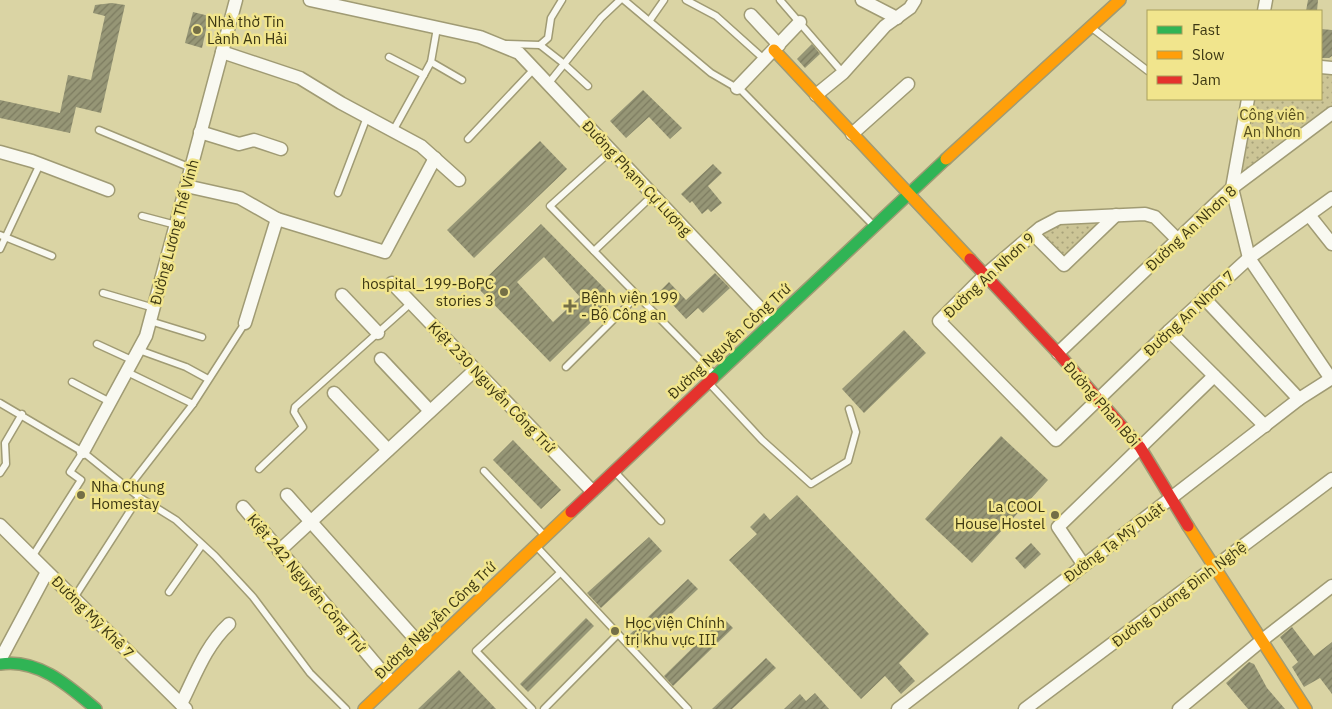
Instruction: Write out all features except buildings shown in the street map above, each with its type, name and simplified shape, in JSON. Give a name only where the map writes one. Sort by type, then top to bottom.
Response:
[{"type":"street","name":"Đường Lương Thế Vinh","points":[[83,452],[133,361],[150,321],[236,0]]},
{"type":"street","name":"Đường Phạm Cự Lượng","points":[[310,0],[359,8],[480,37],[519,53],[772,321]]},
{"type":"street","points":[[862,0],[897,18]]},
{"type":"street","points":[[816,95],[843,73],[885,26],[910,8],[914,0]]},
{"type":"street","name":"Đường Nguyễn Công Trứ","points":[[364,709],[907,193],[1120,0]]},
{"type":"street","points":[[752,15],[777,48]]},
{"type":"street","points":[[737,88],[800,22]]},
{"type":"street","name":"Đường Phan Bôi","points":[[777,48],[816,95],[1058,353],[1140,447],[1260,640],[1306,709]]},
{"type":"street","points":[[222,52],[300,78],[421,146],[459,180]]},
{"type":"street","points":[[852,134],[908,84]]},
{"type":"street","points":[[1248,100],[1232,188],[1249,258],[1332,378]]},
{"type":"street","name":"Đường An Nhơn 8","points":[[1058,353],[1232,188],[1332,114]]},
{"type":"street","points":[[200,132],[239,144],[254,140],[282,149]]},
{"type":"street","points":[[0,152],[40,164],[108,190]]},
{"type":"street","points":[[186,186],[240,198],[277,219],[385,252],[435,158]]},
{"type":"street","name":"Đường An Nhơn 7","points":[[1056,440],[1169,331],[1249,258],[1332,198]]},
{"type":"street","name":"Đường An Nhơn 9","points":[[1056,440],[939,321],[985,275],[1033,234],[1059,218],[1145,214],[1155,217],[1177,239]]},
{"type":"street","points":[[1033,234],[1064,265],[1116,215]]},
{"type":"street","points":[[1309,215],[1332,244]]},
{"type":"street","points":[[245,323],[277,219]]},
{"type":"street","name":"Kiệt 230 Nguyễn Công Trứ","points":[[392,283],[592,491]]},
{"type":"street","points":[[342,295],[378,333]]},
{"type":"street","points":[[1204,298],[1299,399]]},
{"type":"street","points":[[1169,331],[1265,426]]},
{"type":"street","points":[[381,359],[430,411]]},
{"type":"street","points":[[279,551],[475,370]]},
{"type":"street","points":[[1083,564],[1058,526],[1214,376]]},
{"type":"street","name":"Đường Tạ Mỹ Duật","points":[[898,709],[1083,564],[1171,499],[1299,399],[1332,378]]},
{"type":"street","points":[[334,393],[388,450]]},
{"type":"street","name":"Đường Dương Đình Nghệ","points":[[1025,709],[1332,479]]},
{"type":"street","points":[[287,495],[425,650]]},
{"type":"street","name":"Kiệt 242 Nguyễn Công Trứ","points":[[243,507],[391,682]]},
{"type":"street","name":"Đường Mỹ Khê 7","points":[[0,525],[184,707]]},
{"type":"street","points":[[0,660],[47,572]]},
{"type":"street","points":[[1179,709],[1260,640],[1332,586]]},
{"type":"street","points":[[184,707],[206,652],[220,632],[230,624]]},
{"type":"street","points":[[0,664],[8,661],[19,662],[44,672],[75,691],[96,709]]},
{"type":"lane","points":[[562,0],[551,18],[548,38],[540,45],[588,86]]},
{"type":"lane","points":[[548,84],[601,18],[620,0]]},
{"type":"lane","points":[[624,0],[650,20],[672,42],[698,63],[737,88],[873,225]]},
{"type":"lane","points":[[650,20],[664,0]]},
{"type":"lane","points":[[686,0],[716,16],[765,60]]},
{"type":"lane","points":[[780,0],[843,73]]},
{"type":"lane","points":[[1091,27],[1147,70]]},
{"type":"lane","points":[[393,131],[431,62],[437,28]]},
{"type":"lane","name":"Đường Phạm Cự Lượng","points":[[495,44],[540,45]]},
{"type":"lane","points":[[390,57],[424,75]]},
{"type":"lane","points":[[431,62],[462,80]]},
{"type":"lane","points":[[468,138],[534,69]]},
{"type":"lane","points":[[338,193],[367,117]]},
{"type":"lane","points":[[99,130],[191,168]]},
{"type":"lane","points":[[611,151],[550,206],[637,296],[711,378],[762,440],[811,484],[848,461],[856,432],[849,409]]},
{"type":"lane","points":[[0,249],[3,236],[40,164]]},
{"type":"lane","points":[[594,251],[653,195]]},
{"type":"lane","points":[[142,216],[176,225]]},
{"type":"lane","points":[[3,236],[52,256]]},
{"type":"lane","points":[[103,293],[154,308]]},
{"type":"lane","points":[[566,367],[637,296]]},
{"type":"lane","points":[[259,469],[304,427],[294,412],[295,406],[411,303]]},
{"type":"lane","points":[[150,321],[202,338]]},
{"type":"lane","points":[[128,488],[193,404],[245,323]]},
{"type":"lane","points":[[97,344],[133,361],[193,404]]},
{"type":"lane","points":[[133,361],[186,367],[208,379]]},
{"type":"lane","points":[[72,382],[110,402]]},
{"type":"lane","points":[[0,404],[22,414],[83,452],[139,497],[176,520],[253,597],[310,673],[346,709]]},
{"type":"lane","points":[[0,473],[6,464],[5,443],[22,414]]},
{"type":"lane","points":[[32,557],[80,480],[70,472],[83,452]]},
{"type":"lane","points":[[484,470],[545,536]]},
{"type":"lane","points":[[613,471],[661,521]]},
{"type":"lane","points":[[74,598],[139,497]]},
{"type":"lane","points":[[169,592],[202,545]]},
{"type":"lane","points":[[535,545],[688,709]]},
{"type":"lane","points":[[532,709],[476,651],[560,573]]},
{"type":"lane","points":[[544,709],[618,634]]},
{"type":"green space","name":"Công viên An Nhơn","points":[[1322,71],[1332,72],[1332,107],[1237,178],[1253,100],[1322,100]]},
{"type":"green space","points":[[1111,217],[1064,262],[1036,234],[1061,220]]},
{"type":"traffic: fast","points":[[713,378],[946,159]]},
{"type":"traffic: fast","points":[[0,664],[14,663],[40,670],[64,683],[96,709]]},
{"type":"traffic: slow","points":[[946,159],[1120,0]]},
{"type":"traffic: slow","points":[[774,50],[970,259]]},
{"type":"traffic: slow","points":[[364,709],[571,512]]},
{"type":"traffic: slow","points":[[1188,526],[1306,709]]},
{"type":"traffic: jam","points":[[970,259],[1058,353],[1140,447],[1188,526]]},
{"type":"traffic: jam","points":[[571,512],[713,378]]},
{"type":"place","name":"Nhà thờ Tin Lành An Hải","points":[[197,30]]},
{"type":"place","name":"hospital_199-BoPC stories 3","points":[[504,292]]},
{"type":"place","name":"Bệnh viện 199 - Bộ Công an","points":[[570,306]]},
{"type":"place","name":"Nha Chung Homestay","points":[[81,495]]},
{"type":"place","name":"La COOL House Hostel","points":[[1055,515]]},
{"type":"place","name":"Học viện Chính trị khu vực III","points":[[615,631]]}]
